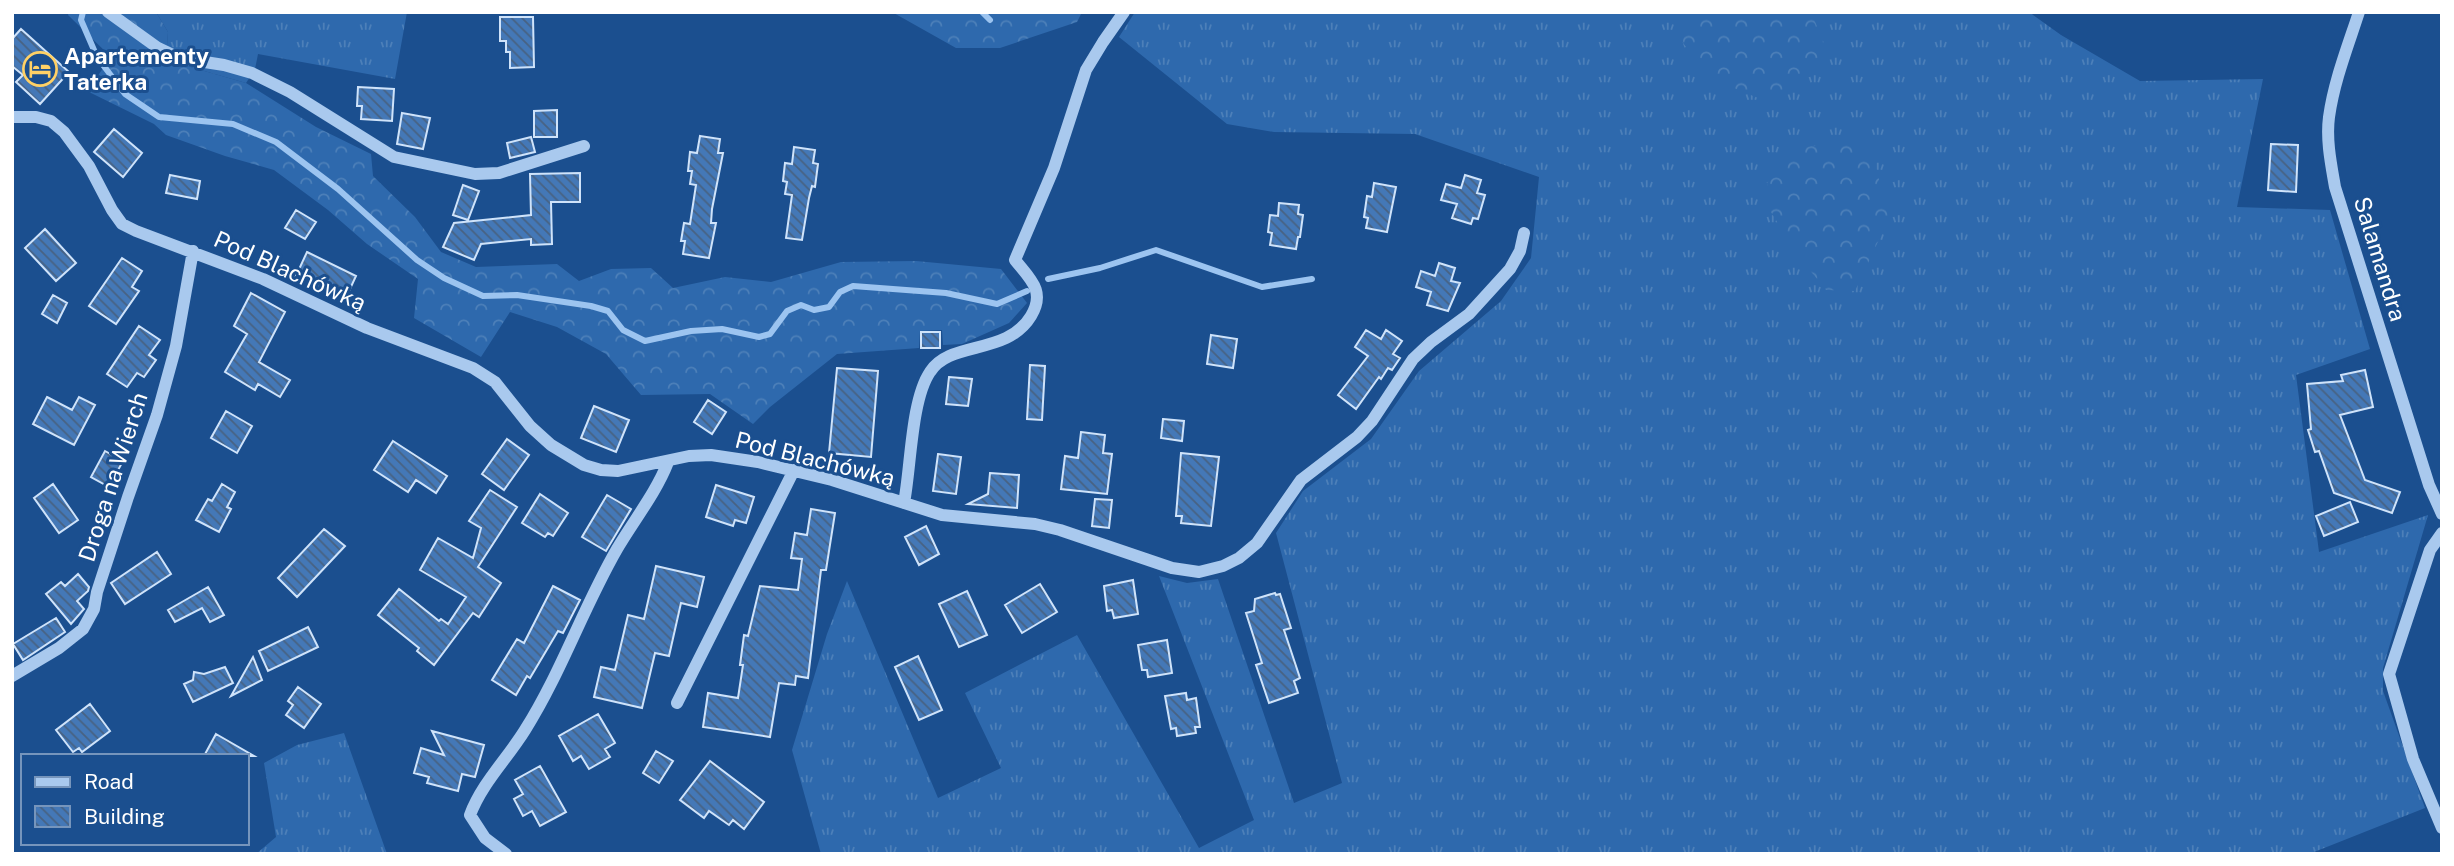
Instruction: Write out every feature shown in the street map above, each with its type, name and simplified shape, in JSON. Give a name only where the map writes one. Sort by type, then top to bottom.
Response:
[{"type":"street","points":[[108,12],[158,48],[179,58],[224,65],[252,73],[314,107],[394,157],[475,174],[499,173],[584,146]]},
{"type":"street","points":[[904,503],[917,405],[922,386],[932,368],[953,355],[1003,341],[1023,329],[1033,312],[1038,296],[1036,288],[1015,260],[1054,169],[1086,70],[1124,12]]},
{"type":"street","name":"Salamandra","points":[[2360,12],[2337,80],[2329,118],[2330,154],[2335,187],[2429,485],[2442,514]]},
{"type":"street","name":"Pod Blachówką","points":[[12,117],[36,117],[51,121],[64,132],[89,166],[122,224],[263,279],[367,328],[473,368],[495,382],[530,426],[551,445],[583,465],[618,471],[689,456],[711,455],[794,470],[942,515],[1035,524],[1060,530],[1184,571],[1199,572],[1223,566],[1239,558],[1257,543],[1301,480],[1357,437],[1372,421],[1413,359],[1469,314],[1496,286],[1520,251],[1524,233]]},
{"type":"street","name":"Droga na Wierch","points":[[12,676],[59,648],[83,629],[94,609],[108,556],[157,415],[176,346],[193,251]]},
{"type":"street","points":[[506,854],[485,838],[470,815],[475,801],[541,703],[575,629],[617,549],[662,479],[668,462]]},
{"type":"street","points":[[677,703],[794,470]]},
{"type":"street","points":[[2442,533],[2430,550],[2389,674],[2413,759],[2442,828]]},
{"type":"green space","points":[[69,12],[156,12],[168,32],[166,60],[246,83],[316,127],[371,154],[373,176],[415,217],[441,252],[476,267],[557,264],[579,281],[611,269],[651,268],[673,288],[725,277],[771,282],[841,262],[916,261],[1001,269],[1027,303],[1009,323],[962,344],[943,345],[942,330],[920,331],[919,348],[837,354],[770,407],[753,424],[710,394],[641,395],[606,354],[557,327],[510,312],[481,357],[414,318],[418,279],[367,244],[328,210],[274,170],[166,135],[154,124],[87,91],[111,57],[68,15]]},
{"type":"green space","points":[[156,12],[407,12],[395,79],[258,54],[255,69],[246,83],[166,60],[168,32]]},
{"type":"green space","points":[[892,12],[1082,12],[1077,22],[1000,48],[956,48]]},
{"type":"green space","points":[[1135,12],[2029,12],[2061,35],[2140,81],[2263,79],[2237,207],[2330,210],[2370,349],[2296,375],[2319,552],[2428,515],[2383,668],[2383,691],[2425,808],[2309,854],[821,854],[792,750],[827,634],[847,581],[938,798],[1001,768],[965,693],[1077,635],[1199,848],[1254,820],[1159,576],[1187,583],[1218,579],[1294,803],[1342,783],[1276,533],[1303,491],[1371,439],[1419,371],[1501,301],[1531,258],[1539,177],[1415,134],[1274,132],[1227,124],[1119,37]]},
{"type":"green space","points":[[1684,12],[1811,12],[1826,48],[1791,89],[1758,98],[1710,78],[1683,43]]},
{"type":"green space","points":[[1837,141],[1870,145],[1889,218],[1855,291],[1826,290],[1799,257],[1771,212],[1767,183],[1796,149]]},
{"type":"green space","points":[[344,733],[387,854],[256,854],[276,837],[264,763],[297,745]]},
{"type":"building","points":[[500,17],[533,17],[534,67],[510,68],[510,52],[506,52],[506,41],[500,41]]},
{"type":"building","name":"Apartementy Taterka","points":[[21,29],[69,72],[40,104],[16,82],[23,75],[12,66],[12,39]]},
{"type":"building","points":[[358,87],[394,89],[392,121],[361,119],[362,106],[357,106]]},
{"type":"building","points":[[557,110],[557,137],[534,137],[534,111]]},
{"type":"building","points":[[402,113],[430,118],[423,149],[397,144]]},
{"type":"building","points":[[114,129],[142,153],[123,177],[94,152]]},
{"type":"building","points":[[700,136],[720,139],[718,153],[723,153],[712,209],[711,223],[716,223],[709,258],[683,254],[685,241],[681,241],[684,223],[690,224],[696,185],[690,184],[690,152],[697,153]]},
{"type":"building","points":[[531,137],[535,152],[510,158],[507,143]]},
{"type":"building","points":[[2271,144],[2298,145],[2296,192],[2268,190]]},
{"type":"building","points":[[794,147],[815,150],[813,163],[818,164],[802,240],[786,238],[792,195],[785,194],[787,182],[783,181],[785,163],[792,164]]},
{"type":"building","points":[[580,173],[580,202],[551,202],[552,244],[531,245],[531,239],[481,244],[474,260],[443,247],[454,223],[531,215],[530,174]]},
{"type":"building","points":[[170,175],[200,181],[197,199],[166,193]]},
{"type":"building","points":[[1465,175],[1481,180],[1477,193],[1485,195],[1478,219],[1473,218],[1471,224],[1452,218],[1457,204],[1441,200],[1446,184],[1461,188]]},
{"type":"building","points":[[1374,183],[1396,187],[1387,232],[1366,228],[1368,218],[1364,217],[1367,196],[1372,197]]},
{"type":"building","points":[[463,185],[479,191],[468,220],[453,215]]},
{"type":"building","points":[[1279,203],[1299,205],[1298,214],[1303,215],[1296,249],[1270,245],[1270,215],[1278,216]]},
{"type":"building","points":[[296,210],[316,222],[305,239],[285,228]]},
{"type":"building","points":[[45,229],[76,263],[56,281],[25,248]]},
{"type":"building","points":[[307,252],[356,276],[344,302],[295,278]]},
{"type":"building","points":[[122,258],[142,271],[132,287],[139,291],[116,324],[89,306]]},
{"type":"building","points":[[1439,263],[1455,268],[1451,281],[1460,283],[1448,311],[1427,305],[1431,292],[1416,287],[1421,271],[1435,276]]},
{"type":"building","points":[[251,293],[285,312],[259,362],[290,380],[280,397],[258,384],[255,390],[225,372],[247,334],[234,326]]},
{"type":"building","points":[[53,295],[67,303],[57,323],[42,314]]},
{"type":"building","points":[[139,326],[160,340],[149,355],[156,360],[144,377],[137,373],[127,387],[107,374]]},
{"type":"building","points":[[1366,330],[1381,339],[1386,330],[1402,341],[1393,354],[1400,358],[1392,370],[1388,368],[1381,379],[1379,377],[1356,409],[1338,395],[1368,356],[1355,347]]},
{"type":"building","points":[[921,332],[940,332],[940,348],[921,348]]},
{"type":"building","points":[[1211,335],[1237,339],[1233,368],[1207,364]]},
{"type":"building","points":[[1030,365],[1045,366],[1042,420],[1027,419]]},
{"type":"building","points":[[837,368],[878,371],[871,457],[829,453]]},
{"type":"building","points":[[2365,370],[2373,407],[2340,415],[2365,480],[2400,492],[2392,513],[2334,493],[2319,451],[2315,452],[2308,430],[2311,429],[2307,384],[2343,381],[2341,375]]},
{"type":"building","points":[[949,377],[972,379],[968,406],[946,404]]},
{"type":"building","points":[[47,397],[72,410],[79,397],[95,405],[74,445],[33,424]]},
{"type":"building","points":[[708,400],[726,412],[712,434],[694,422]]},
{"type":"building","points":[[594,406],[629,420],[616,452],[581,438]]},
{"type":"building","points":[[226,411],[252,426],[237,453],[211,438]]},
{"type":"building","points":[[1163,419],[1184,421],[1182,441],[1161,438]]},
{"type":"building","points":[[1081,432],[1105,435],[1103,453],[1112,454],[1107,494],[1061,489],[1065,456],[1078,458]]},
{"type":"building","points":[[507,439],[529,455],[504,490],[482,474]]},
{"type":"building","points":[[393,441],[447,476],[436,493],[416,480],[408,492],[374,470]]},
{"type":"building","points":[[105,451],[123,461],[109,487],[91,477]]},
{"type":"building","points":[[1181,453],[1219,457],[1211,526],[1181,523],[1182,516],[1176,516]]},
{"type":"building","points":[[938,454],[961,457],[956,494],[933,491]]},
{"type":"building","points":[[990,473],[1019,475],[1017,508],[968,504],[988,494]]},
{"type":"building","points":[[53,484],[78,520],[59,533],[34,498]]},
{"type":"building","points":[[222,484],[235,492],[227,507],[231,509],[219,532],[196,520],[208,499],[212,501]]},
{"type":"building","points":[[716,485],[754,497],[746,523],[735,520],[733,526],[706,517]]},
{"type":"building","points":[[490,490],[517,507],[478,567],[501,583],[479,617],[473,613],[434,665],[417,651],[419,648],[378,615],[399,589],[439,621],[441,619],[448,624],[466,597],[420,570],[438,538],[473,558],[481,528],[469,521]]},
{"type":"building","points":[[540,494],[568,513],[553,536],[548,533],[545,537],[522,523]]},
{"type":"building","points":[[607,495],[631,509],[606,551],[582,537]]},
{"type":"building","points":[[1095,499],[1112,500],[1109,528],[1092,526]]},
{"type":"building","points":[[2350,502],[2358,522],[2324,536],[2316,516]]},
{"type":"building","points":[[811,509],[835,513],[826,570],[821,570],[808,678],[796,676],[795,685],[779,683],[770,737],[703,727],[708,693],[738,698],[744,635],[748,636],[760,586],[798,590],[802,559],[791,558],[795,533],[807,535]]},
{"type":"building","points":[[926,526],[939,554],[919,565],[905,537]]},
{"type":"building","points":[[324,529],[345,546],[297,597],[278,578]]},
{"type":"building","points":[[157,552],[171,574],[125,604],[111,583]]},
{"type":"building","points":[[656,566],[704,577],[697,607],[681,603],[669,656],[655,653],[642,708],[594,697],[601,667],[615,670],[628,615],[644,619]]},
{"type":"building","points":[[78,574],[89,587],[77,601],[84,609],[71,624],[46,594],[61,582],[65,586]]},
{"type":"building","points":[[1133,580],[1138,614],[1114,618],[1112,610],[1107,611],[1104,586]]},
{"type":"building","points":[[1040,584],[1057,612],[1022,633],[1005,605]]},
{"type":"building","points":[[553,586],[580,600],[563,633],[558,631],[530,678],[527,676],[516,695],[492,680],[517,639],[524,643]]},
{"type":"building","points":[[208,587],[224,615],[210,622],[202,608],[175,622],[168,610]]},
{"type":"building","points":[[967,591],[987,635],[959,647],[939,604]]},
{"type":"building","points":[[1280,594],[1291,628],[1284,630],[1300,678],[1294,681],[1298,693],[1269,703],[1256,665],[1262,663],[1246,613],[1254,611],[1255,599]]},
{"type":"building","points":[[56,618],[65,632],[23,660],[13,644]]},
{"type":"building","points":[[308,627],[318,647],[268,671],[259,651]]},
{"type":"building","points":[[1167,640],[1172,673],[1148,677],[1147,670],[1142,670],[1138,645]]},
{"type":"building","points":[[918,656],[942,710],[919,720],[895,667]]},
{"type":"building","points":[[253,657],[262,680],[231,696]]},
{"type":"building","points":[[225,667],[233,683],[193,702],[184,684],[193,680],[194,672],[204,674]]},
{"type":"building","points":[[298,687],[321,704],[304,728],[286,715],[293,705],[288,701]]},
{"type":"building","points":[[1186,693],[1187,700],[1196,698],[1200,727],[1195,727],[1196,733],[1177,736],[1176,728],[1171,729],[1165,696]]},
{"type":"building","points":[[90,704],[110,731],[82,752],[79,748],[73,752],[56,730]]},
{"type":"building","points":[[598,714],[615,743],[605,749],[610,757],[589,769],[581,756],[573,761],[559,736]]},
{"type":"building","points":[[432,731],[484,745],[475,777],[462,774],[458,791],[427,783],[429,777],[414,773],[421,748],[444,755]]},
{"type":"building","points":[[216,734],[254,756],[248,754],[205,754]]},
{"type":"building","points":[[656,751],[673,761],[659,783],[643,773]]},
{"type":"building","points":[[710,761],[764,802],[744,829],[733,820],[729,825],[709,811],[704,818],[680,800]]},
{"type":"building","points":[[540,766],[566,812],[540,826],[532,811],[523,816],[514,799],[523,794],[515,780]]},
{"type":"waterway","points":[[83,12],[81,20],[97,57],[125,94],[159,117],[233,124],[276,142],[338,189],[417,260],[444,278],[483,296],[517,295],[591,306],[608,311],[623,330],[645,341],[691,331],[722,329],[759,337],[770,334],[787,311],[801,305],[814,310],[829,307],[840,292],[853,286],[946,293],[997,304],[1027,291]]},
{"type":"waterway","points":[[982,12],[990,20]]},
{"type":"waterway","points":[[1048,279],[1100,268],[1156,250],[1262,287],[1312,279]]},
{"type":"place","name":"Apartementy Taterka","points":[[40,69]]}]
